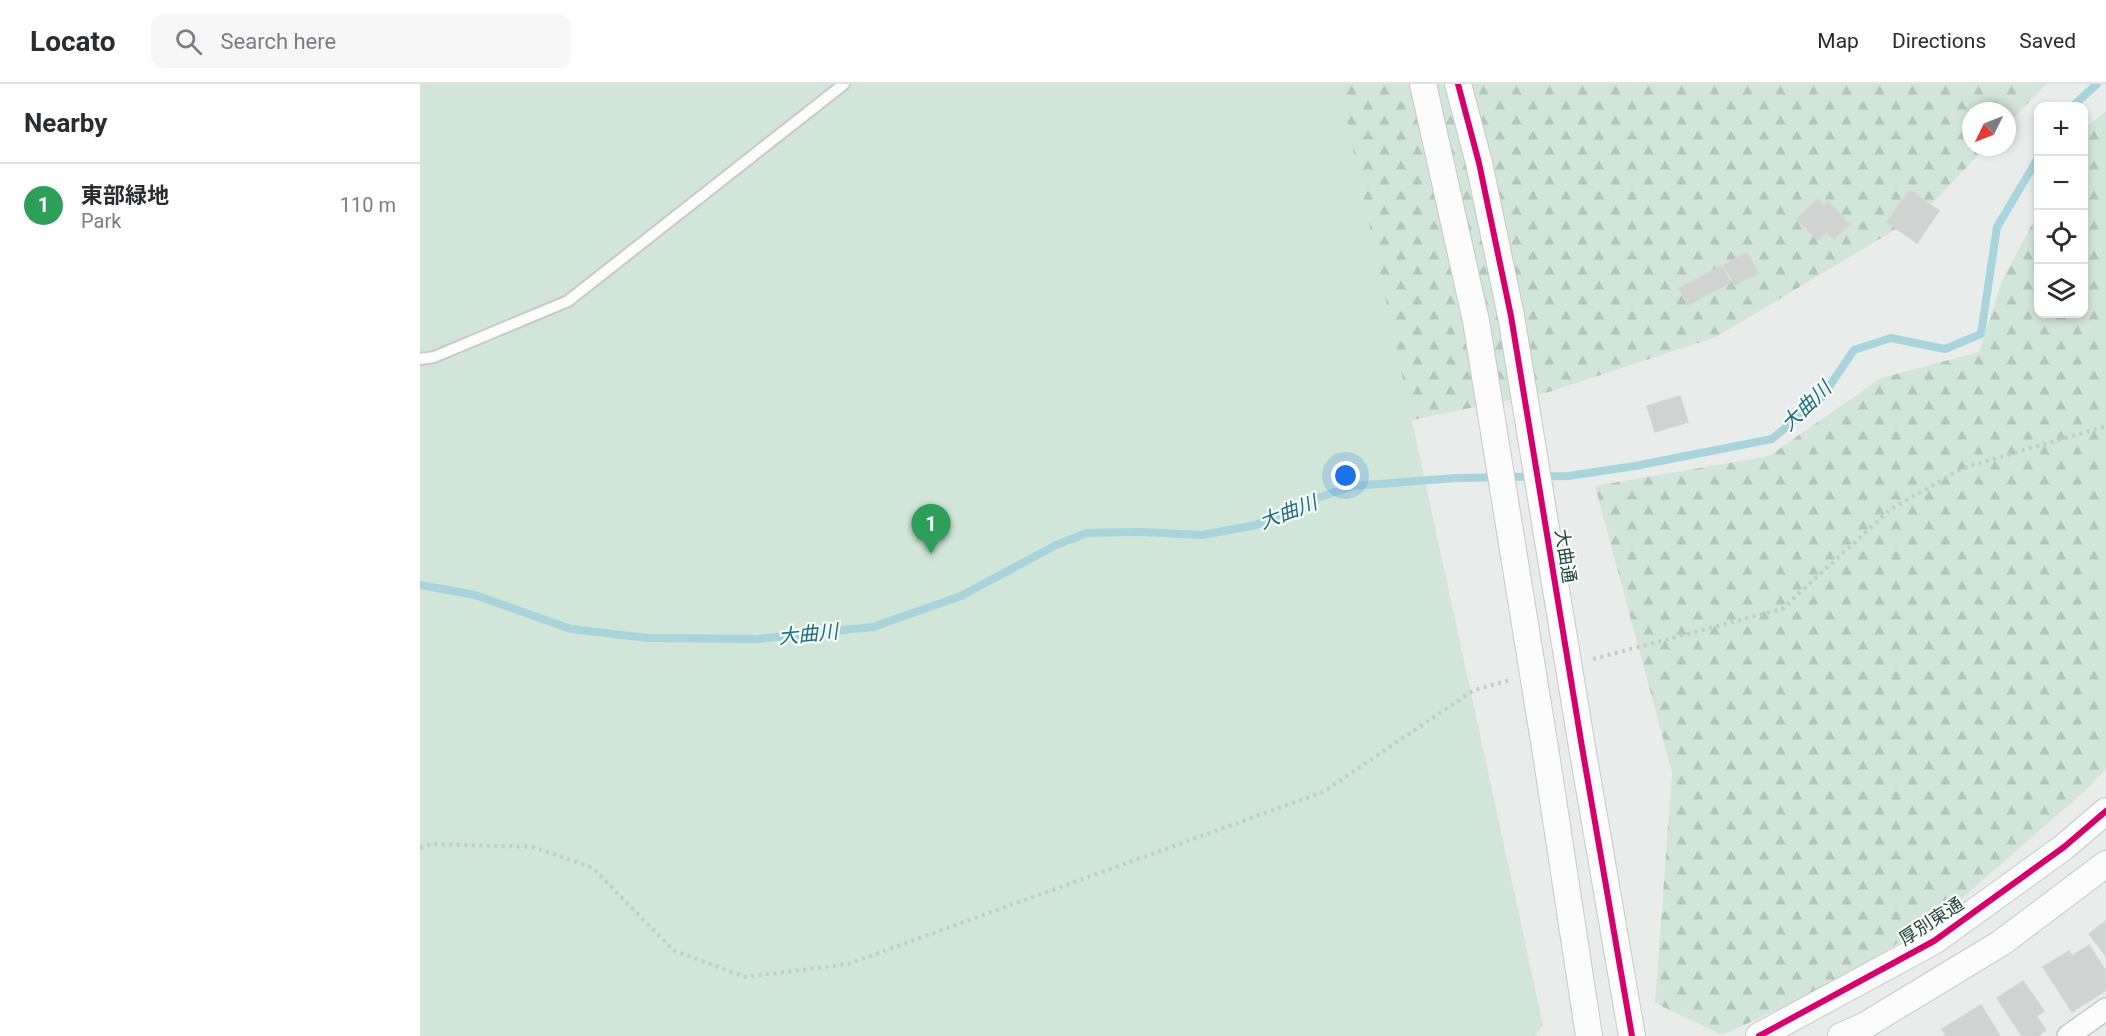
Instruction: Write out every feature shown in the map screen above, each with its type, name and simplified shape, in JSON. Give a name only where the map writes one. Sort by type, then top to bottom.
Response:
[{"type":"street","points":[[1423,84],[1476,321],[1589,1036]]},
{"type":"street","name":"大曲通","points":[[1458,84],[1479,164],[1511,316],[1632,1036]]},
{"type":"street","name":"厚別東通","points":[[1759,1036],[1934,940],[2064,847],[2106,811]]},
{"type":"street","points":[[1841,1036],[1863,1026],[2001,943],[2106,864]]},
{"type":"street","points":[[2068,1036],[2106,1009]]},
{"type":"lane","points":[[420,359],[434,357],[568,301],[844,84]]},
{"type":"path","points":[[1588,660],[1782,609],[1891,510],[1964,468],[2106,426]]},
{"type":"path","points":[[420,848],[431,844],[534,847],[593,868],[673,950],[744,977],[848,964],[1323,792],[1474,690],[1520,678]]},
{"type":"green space","points":[[420,84],[1339,84],[1543,1025],[1535,1036],[420,1036]]},
{"type":"green space","points":[[706,84],[2046,84],[2016,116],[2016,102],[1962,102],[1962,156],[1977,156],[1923,213],[1716,337],[1549,392],[1343,434]]},
{"type":"green space","points":[[2106,111],[2106,769],[2087,789],[1953,906],[1843,980],[1722,1035],[1655,1003],[1672,772],[1595,486],[1769,456],[1881,378],[1979,352],[2002,281],[2034,221],[2034,318],[2088,318],[2088,126]]},
{"type":"building","points":[[1910,190],[1939,211],[1917,243],[1887,222]]},
{"type":"building","points":[[1818,199],[1824,206],[1828,202],[1849,224],[1834,239],[1827,232],[1818,240],[1797,219]]},
{"type":"building","points":[[1747,252],[1758,273],[1735,285],[1724,265]]},
{"type":"building","points":[[1722,266],[1730,283],[1688,305],[1679,288]]},
{"type":"building","points":[[1680,396],[1688,422],[1655,432],[1647,406]]},
{"type":"building","points":[[2106,921],[2106,956],[2089,934]]},
{"type":"building","points":[[2089,945],[2106,971],[2106,990],[2072,1012],[2043,967],[2069,951],[2072,956]]},
{"type":"building","points":[[2023,981],[2044,1011],[2036,1016],[2046,1030],[2038,1036],[2022,1036],[1997,998]]},
{"type":"building","points":[[1981,1005],[2000,1036],[1946,1036],[1942,1029]]},
{"type":"waterway","name":"大曲川","points":[[2077,102],[2097,84]]},
{"type":"waterway","name":"大曲川","points":[[420,585],[475,595],[571,629],[648,638],[758,639],[873,627],[961,596],[1056,545],[1087,533],[1140,532],[1202,535],[1256,525],[1314,499],[1353,486],[1456,478],[1568,476],[1635,466],[1772,439],[1822,397],[1854,350],[1891,338],[1945,349],[1981,334],[1997,227],[2034,165]]},
{"type":"cycle path","points":[[1458,84],[1479,163],[1511,316],[1632,1036]]},
{"type":"cycle path","points":[[1759,1036],[1934,941],[2064,847],[2106,811]]},
{"type":"place","name":"東部緑地","points":[[931,554]]}]
